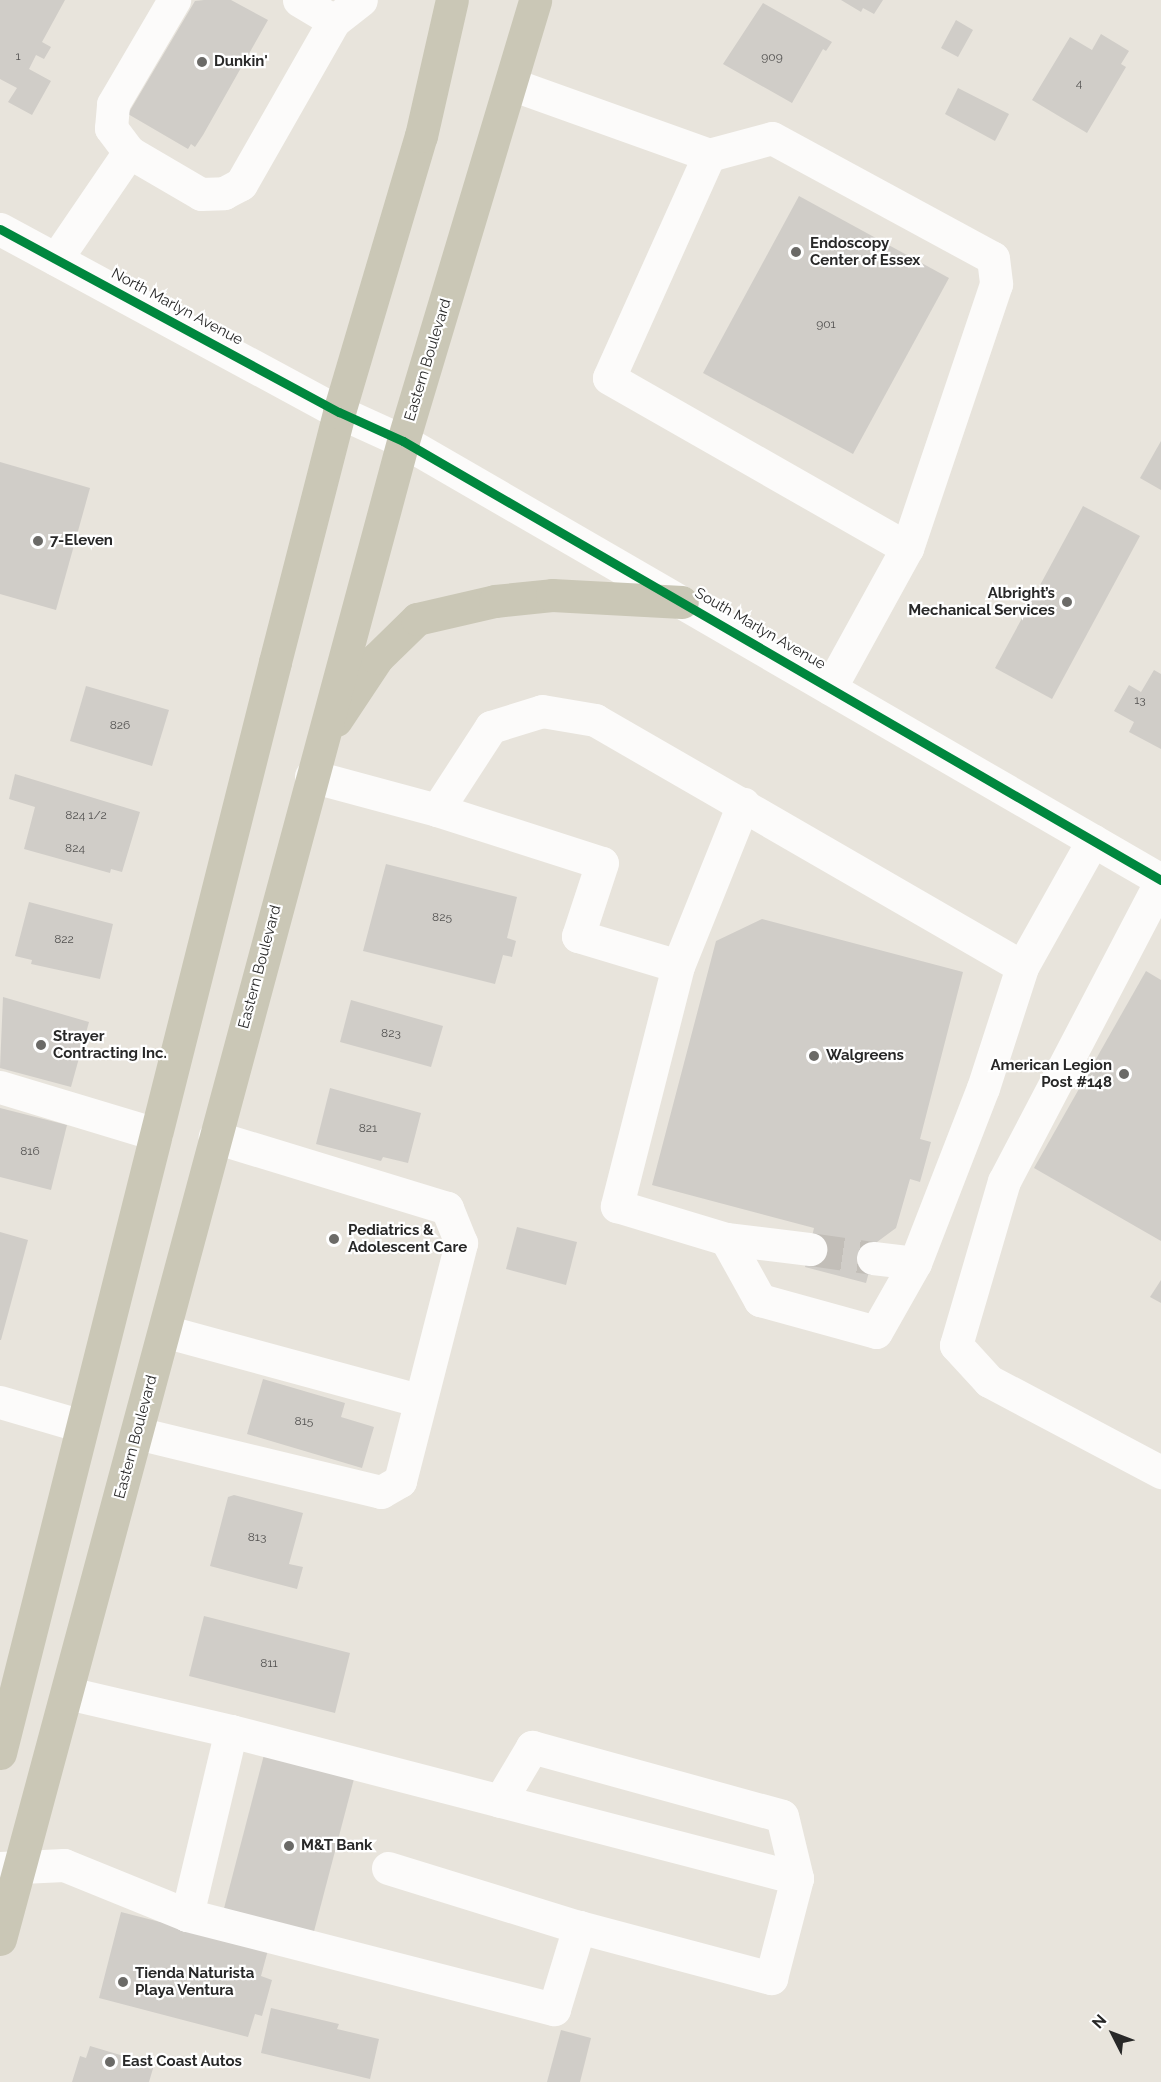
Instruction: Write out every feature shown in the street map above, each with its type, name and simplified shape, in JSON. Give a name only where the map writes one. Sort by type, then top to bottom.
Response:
[{"type":"main road","points":[[0,1753],[5,1713],[82,1426],[339,412],[421,136],[452,0]]},
{"type":"main road","name":"Eastern Boulevard","points":[[0,1939],[9,1867],[68,1693],[311,776],[403,441],[512,84],[539,7]]},
{"type":"main road","points":[[320,744],[377,658],[417,619],[495,601],[552,595],[682,602]]},
{"type":"street","points":[[174,0],[113,104],[111,128],[129,153],[201,194],[224,193],[241,184],[334,21],[361,0]]},
{"type":"street","points":[[299,0],[334,21]]},
{"type":"street","points":[[512,84],[710,155],[772,138],[993,258],[996,284],[907,548],[830,687]]},
{"type":"street","points":[[56,259],[129,153]]},
{"type":"street","points":[[710,155],[609,378],[907,548]]},
{"type":"street","name":"North Marlyn Avenue","points":[[0,229],[339,412]]},
{"type":"street","name":"South Marlyn Avenue","points":[[339,412],[403,441],[1161,880]]},
{"type":"street","points":[[438,810],[490,727],[542,711],[595,720],[1022,967]]},
{"type":"street","points":[[311,776],[438,810],[602,862],[578,936],[678,966]]},
{"type":"street","points":[[743,804],[678,966],[617,1206],[726,1239],[810,1249]]},
{"type":"street","points":[[726,1239],[760,1300],[876,1332],[915,1263],[983,1088],[1022,967],[1093,840]]},
{"type":"street","points":[[1161,880],[1004,1181],[956,1345],[988,1381],[1161,1472]]},
{"type":"street","points":[[0,1087],[156,1134]]},
{"type":"street","points":[[137,1433],[381,1492],[400,1481],[418,1400],[461,1243],[447,1208],[215,1137]]},
{"type":"street","points":[[873,1258],[915,1263]]},
{"type":"street","points":[[164,1331],[418,1400]]},
{"type":"street","points":[[0,1402],[82,1426]]},
{"type":"street","points":[[68,1693],[231,1731],[797,1878]]},
{"type":"street","points":[[187,1916],[231,1731]]},
{"type":"street","points":[[388,1868],[579,1927],[771,1978],[797,1878],[782,1816],[532,1747],[500,1801]]},
{"type":"street","points":[[9,1867],[64,1865],[187,1916],[554,2009],[579,1927]]},
{"type":"building","points":[[0,0],[65,0],[42,42],[51,47],[44,59],[36,55],[29,69],[51,81],[32,115],[8,102],[17,88],[0,79]]},
{"type":"building","name":"Dunkin'","points":[[231,0],[268,20],[203,135],[195,147],[191,144],[188,149],[128,114],[195,1]]},
{"type":"building","points":[[841,0],[883,0],[874,14],[863,8],[861,12]]},
{"type":"building","points":[[763,3],[832,42],[826,51],[823,49],[792,103],[723,64]]},
{"type":"building","points":[[956,20],[973,30],[958,57],[941,48]]},
{"type":"building","points":[[1101,34],[1129,51],[1121,64],[1126,67],[1087,133],[1032,100],[1070,37],[1092,50]]},
{"type":"building","points":[[958,88],[1009,114],[995,141],[945,114]]},
{"type":"building","points":[[799,196],[949,278],[853,454],[703,373]]},
{"type":"building","points":[[1161,441],[1161,490],[1140,478]]},
{"type":"building","name":"7-Eleven","points":[[0,462],[90,488],[56,610],[0,594]]},
{"type":"building","name":"Albright’s Mechanical Services","points":[[1083,506],[1140,536],[1052,699],[995,668]]},
{"type":"building","points":[[1154,670],[1161,674],[1161,749],[1129,732],[1134,722],[1114,711],[1129,685],[1141,692]]},
{"type":"building","points":[[86,686],[169,710],[152,766],[70,741]]},
{"type":"building","points":[[15,774],[140,812],[122,872],[111,869],[110,873],[24,849],[35,807],[9,799]]},
{"type":"building","points":[[386,864],[517,897],[507,938],[516,941],[512,957],[503,955],[495,984],[363,951]]},
{"type":"building","points":[[29,902],[113,924],[100,979],[31,964],[32,960],[15,956]]},
{"type":"building","name":"Walgreens","points":[[762,919],[963,972],[920,1139],[931,1142],[920,1182],[910,1179],[896,1228],[877,1242],[866,1283],[805,1267],[814,1228],[652,1185],[716,941]]},
{"type":"building","name":"American Legion Post #148","points":[[1146,971],[1161,980],[1161,1241],[1034,1168]]},
{"type":"building","name":"Strayer Contracting Inc.","points":[[3,997],[89,1022],[71,1087],[0,1068]]},
{"type":"building","points":[[351,1000],[443,1026],[431,1067],[340,1042]]},
{"type":"building","points":[[330,1088],[421,1113],[408,1163],[383,1157],[381,1161],[316,1144]]},
{"type":"building","points":[[0,1108],[67,1125],[51,1190],[0,1177]]},
{"type":"building","points":[[517,1227],[577,1242],[566,1285],[506,1269]]},
{"type":"building","points":[[0,1232],[28,1240],[1,1340],[0,1340]]},
{"type":"building","points":[[1161,1280],[1161,1303],[1150,1297]]},
{"type":"building","points":[[263,1379],[345,1403],[341,1417],[374,1427],[362,1468],[247,1434]]},
{"type":"building","points":[[234,1495],[303,1513],[289,1564],[303,1567],[297,1589],[210,1566],[228,1497]]},
{"type":"building","points":[[204,1616],[350,1653],[335,1713],[189,1676]]},
{"type":"building","name":"M&T Bank","points":[[265,1751],[355,1775],[312,1939],[222,1916]]},
{"type":"building","points":[[121,1912],[160,1922],[161,1915],[268,1950],[261,1976],[272,1980],[262,2016],[255,2014],[248,2037],[99,1998]]},
{"type":"building","points":[[271,2008],[339,2024],[337,2029],[379,2039],[370,2079],[261,2053]]},
{"type":"building","points":[[561,2030],[591,2038],[580,2082],[547,2082]]},
{"type":"building","name":"East Coast Autos","points":[[90,2046],[154,2065],[149,2082],[72,2082],[80,2056],[86,2058]]},
{"type":"tunnel","points":[[810,1249],[873,1258]]},
{"type":"cycle path","points":[[0,229],[339,412],[403,441],[1161,880]]},
{"type":"place","name":"Dunkin'","points":[[202,62]]},
{"type":"place","name":"Endoscopy Center of Essex","points":[[796,252]]},
{"type":"place","name":"7-Eleven","points":[[38,541]]},
{"type":"place","name":"Albright’s Mechanical Services","points":[[1067,602]]},
{"type":"place","name":"Strayer Contracting Inc.","points":[[41,1045]]},
{"type":"place","name":"Walgreens","points":[[814,1056]]},
{"type":"place","name":"American Legion Post #148","points":[[1124,1074]]},
{"type":"place","name":"Pediatrics & Adolescent Care","points":[[334,1239]]},
{"type":"place","name":"M&T Bank","points":[[289,1846]]},
{"type":"place","name":"Tienda Naturista Playa Ventura","points":[[123,1982]]},
{"type":"place","name":"East Coast Autos","points":[[110,2062]]}]
